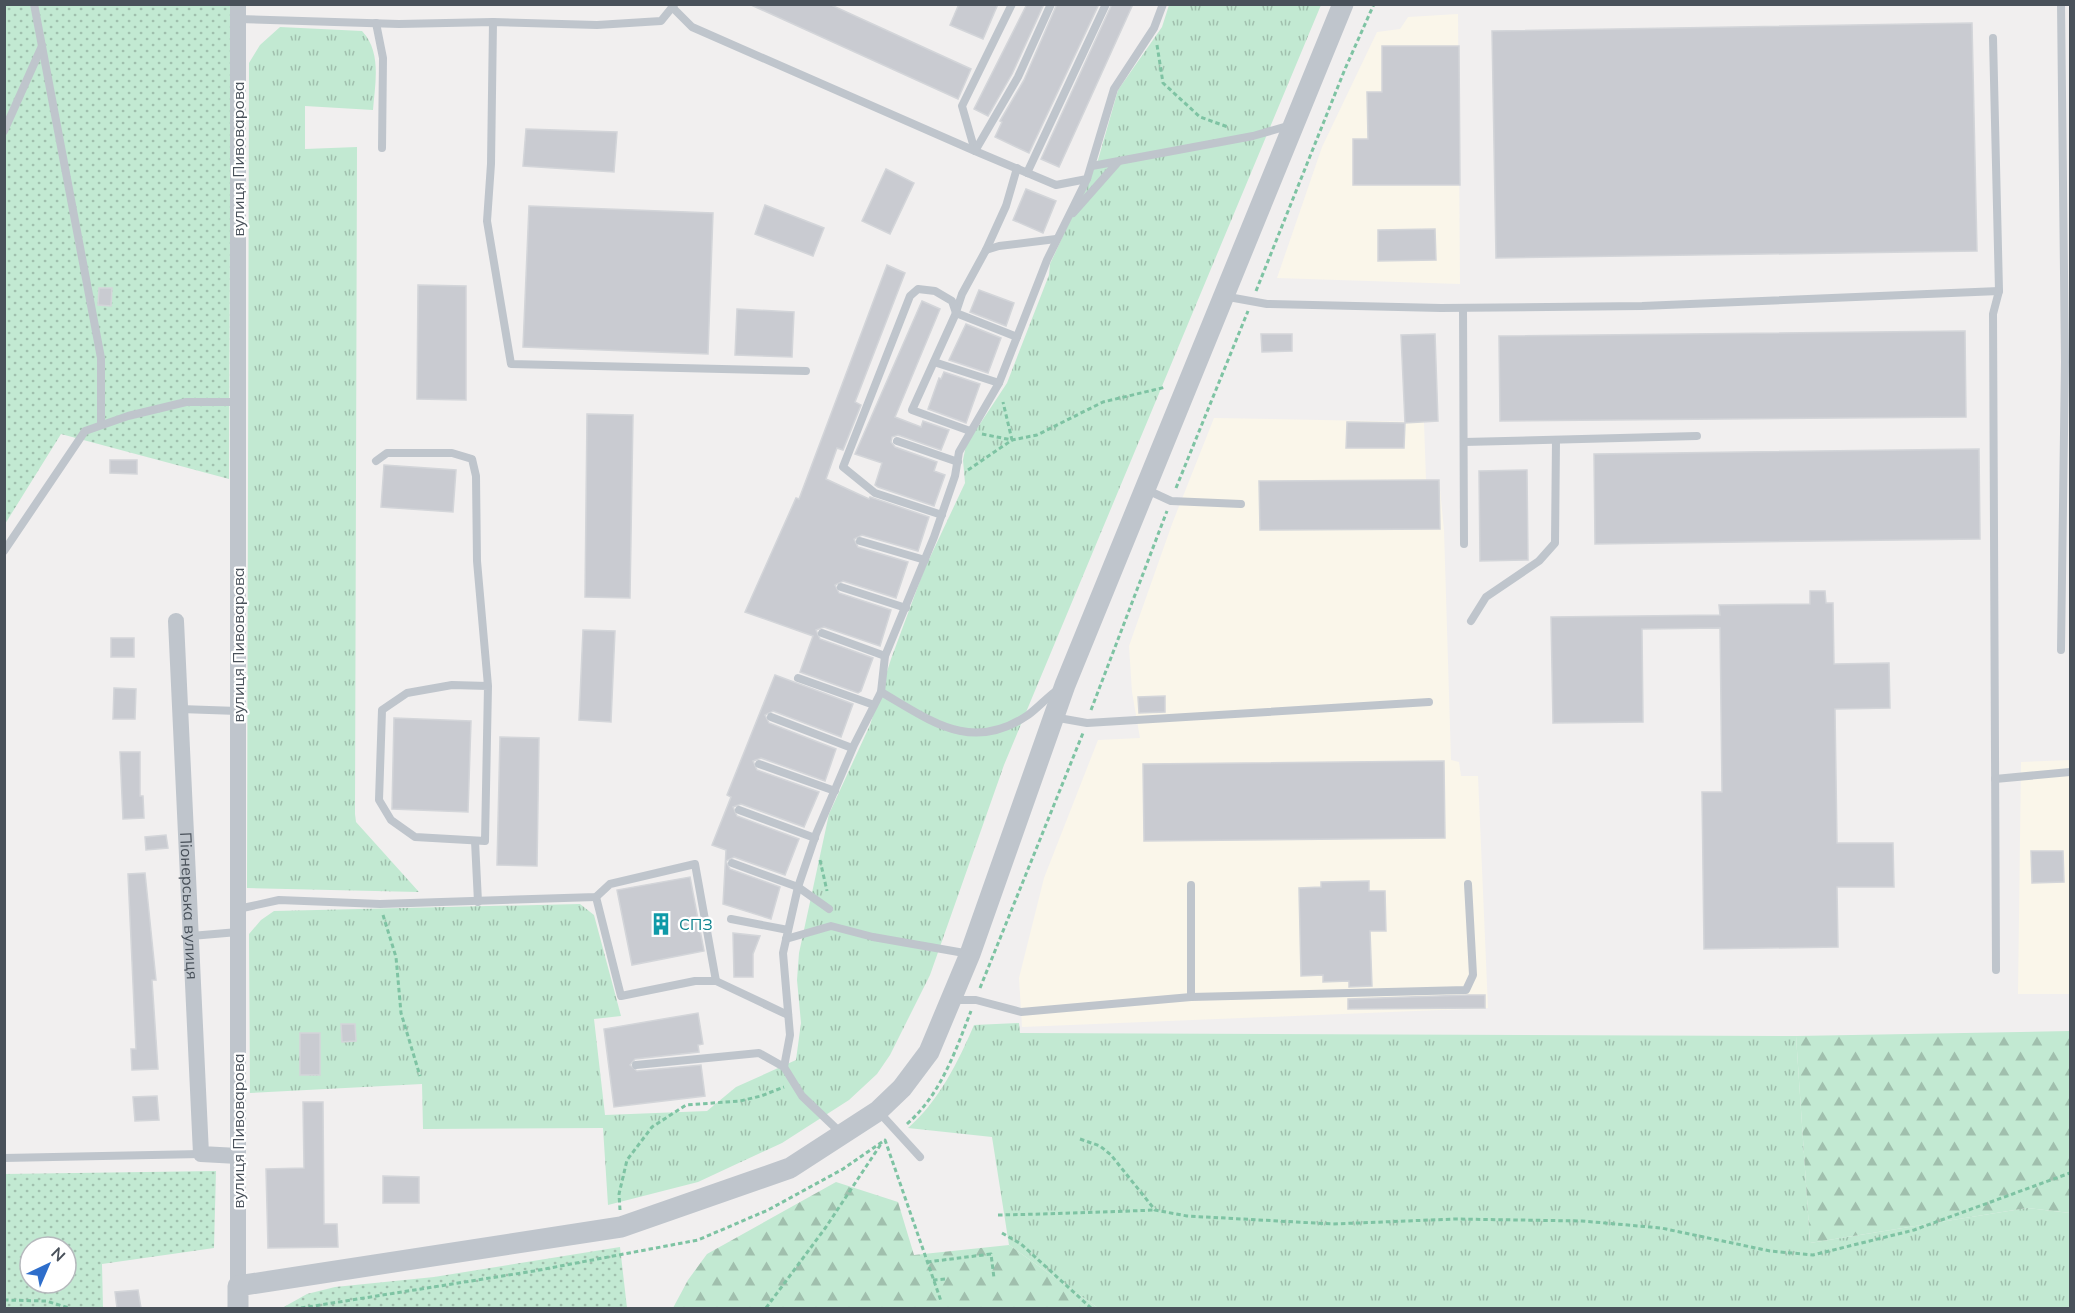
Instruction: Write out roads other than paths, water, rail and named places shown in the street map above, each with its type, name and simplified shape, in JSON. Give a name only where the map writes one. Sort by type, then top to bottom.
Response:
[{"type":"street","points":[[238,1308],[238,1286],[621,1227],[790,1168],[878,1111],[919,1067],[929,1052],[970,954],[1065,685],[1343,4]]},
{"type":"street","name":"вулиця Пивоварова","points":[[238,12],[238,1286]]},
{"type":"street","name":"Піонерська вулиця","points":[[176,621],[201,1154]]},
{"type":"street","points":[[201,1154],[238,1156]]},
{"type":"lane","points":[[34,4],[101,358],[101,425]]},
{"type":"lane","points":[[975,151],[962,106],[1012,4]]},
{"type":"lane","points":[[975,151],[1018,77],[1051,4]]},
{"type":"lane","points":[[1028,173],[1106,4]]},
{"type":"lane","points":[[784,1067],[790,1035],[783,954],[798,887],[815,838],[852,748],[881,692],[885,656],[942,515],[970,431],[999,383],[1056,239],[1087,179],[1114,89],[1154,28],[1163,4]]},
{"type":"lane","points":[[2061,4],[2068,362],[2061,650]]},
{"type":"lane","points":[[238,12],[376,23],[493,22],[597,25],[661,21],[673,6],[692,27],[1056,185],[1087,179]]},
{"type":"lane","points":[[493,22],[491,164],[487,221],[511,364],[806,371]]},
{"type":"lane","points":[[376,23],[383,58],[382,148]]},
{"type":"lane","points":[[1993,38],[1999,291],[1993,314],[1996,970]]},
{"type":"lane","points":[[4,131],[42,46]]},
{"type":"lane","points":[[1092,166],[1253,136],[1294,124]]},
{"type":"lane","points":[[1064,222],[1118,161]]},
{"type":"lane","points":[[970,431],[912,410],[956,313],[962,294],[1002,217],[1017,168]]},
{"type":"lane","points":[[986,250],[999,246],[1056,239]]},
{"type":"lane","points":[[942,515],[875,493],[843,467],[910,296],[918,289],[935,291],[952,301],[956,313]]},
{"type":"lane","points":[[1222,296],[1252,302],[1463,308],[1642,306],[1999,291]]},
{"type":"lane","points":[[1463,308],[1464,544]]},
{"type":"lane","points":[[956,313],[1017,337]]},
{"type":"lane","points":[[934,362],[999,383]]},
{"type":"lane","points":[[4,550],[85,431],[186,402],[238,402]]},
{"type":"lane","points":[[1464,442],[1696,436]]},
{"type":"lane","points":[[1472,621],[1486,597],[1539,561],[1555,543],[1556,440]]},
{"type":"lane","points":[[897,441],[958,462]]},
{"type":"lane","points":[[376,461],[387,453],[452,453],[472,459],[477,476],[477,561],[488,686],[485,841],[415,837],[391,820],[380,800],[382,710],[407,693],[452,685],[488,686]]},
{"type":"lane","points":[[1145,489],[1171,501],[1241,504]]},
{"type":"lane","points":[[860,541],[925,560]]},
{"type":"lane","points":[[841,586],[906,608]]},
{"type":"lane","points":[[822,633],[885,656]]},
{"type":"lane","points":[[798,678],[874,705]]},
{"type":"lane","points":[[881,692],[938,725],[960,733],[998,729],[1018,720],[1028,715],[1065,685]]},
{"type":"lane","points":[[1053,717],[1087,723],[1430,702]]},
{"type":"lane","points":[[180,709],[238,711]]},
{"type":"lane","points":[[771,717],[852,748]]},
{"type":"lane","points":[[759,764],[835,791]]},
{"type":"lane","points":[[1995,779],[2070,772]]},
{"type":"lane","points":[[739,810],[815,838]]},
{"type":"lane","points":[[475,841],[478,902]]},
{"type":"lane","points":[[732,863],[798,887],[829,909]]},
{"type":"lane","points":[[238,909],[279,900],[380,904],[596,897],[610,884],[695,864],[716,981]]},
{"type":"lane","points":[[950,1000],[976,1000],[1021,1012],[1191,997],[1466,990],[1473,975],[1468,884]]},
{"type":"lane","points":[[1191,885],[1191,997]]},
{"type":"lane","points":[[596,897],[621,996],[695,981],[716,981],[788,1015]]},
{"type":"lane","points":[[731,919],[787,934],[831,926],[873,937],[970,954]]},
{"type":"lane","points":[[191,936],[238,932]]},
{"type":"lane","points":[[636,1065],[759,1053],[784,1067],[802,1096],[843,1135]]},
{"type":"lane","points":[[878,1111],[920,1157]]},
{"type":"lane","points":[[4,1158],[201,1154]]},
{"type":"place","name":"СПЗ","points":[[661,924]]}]
